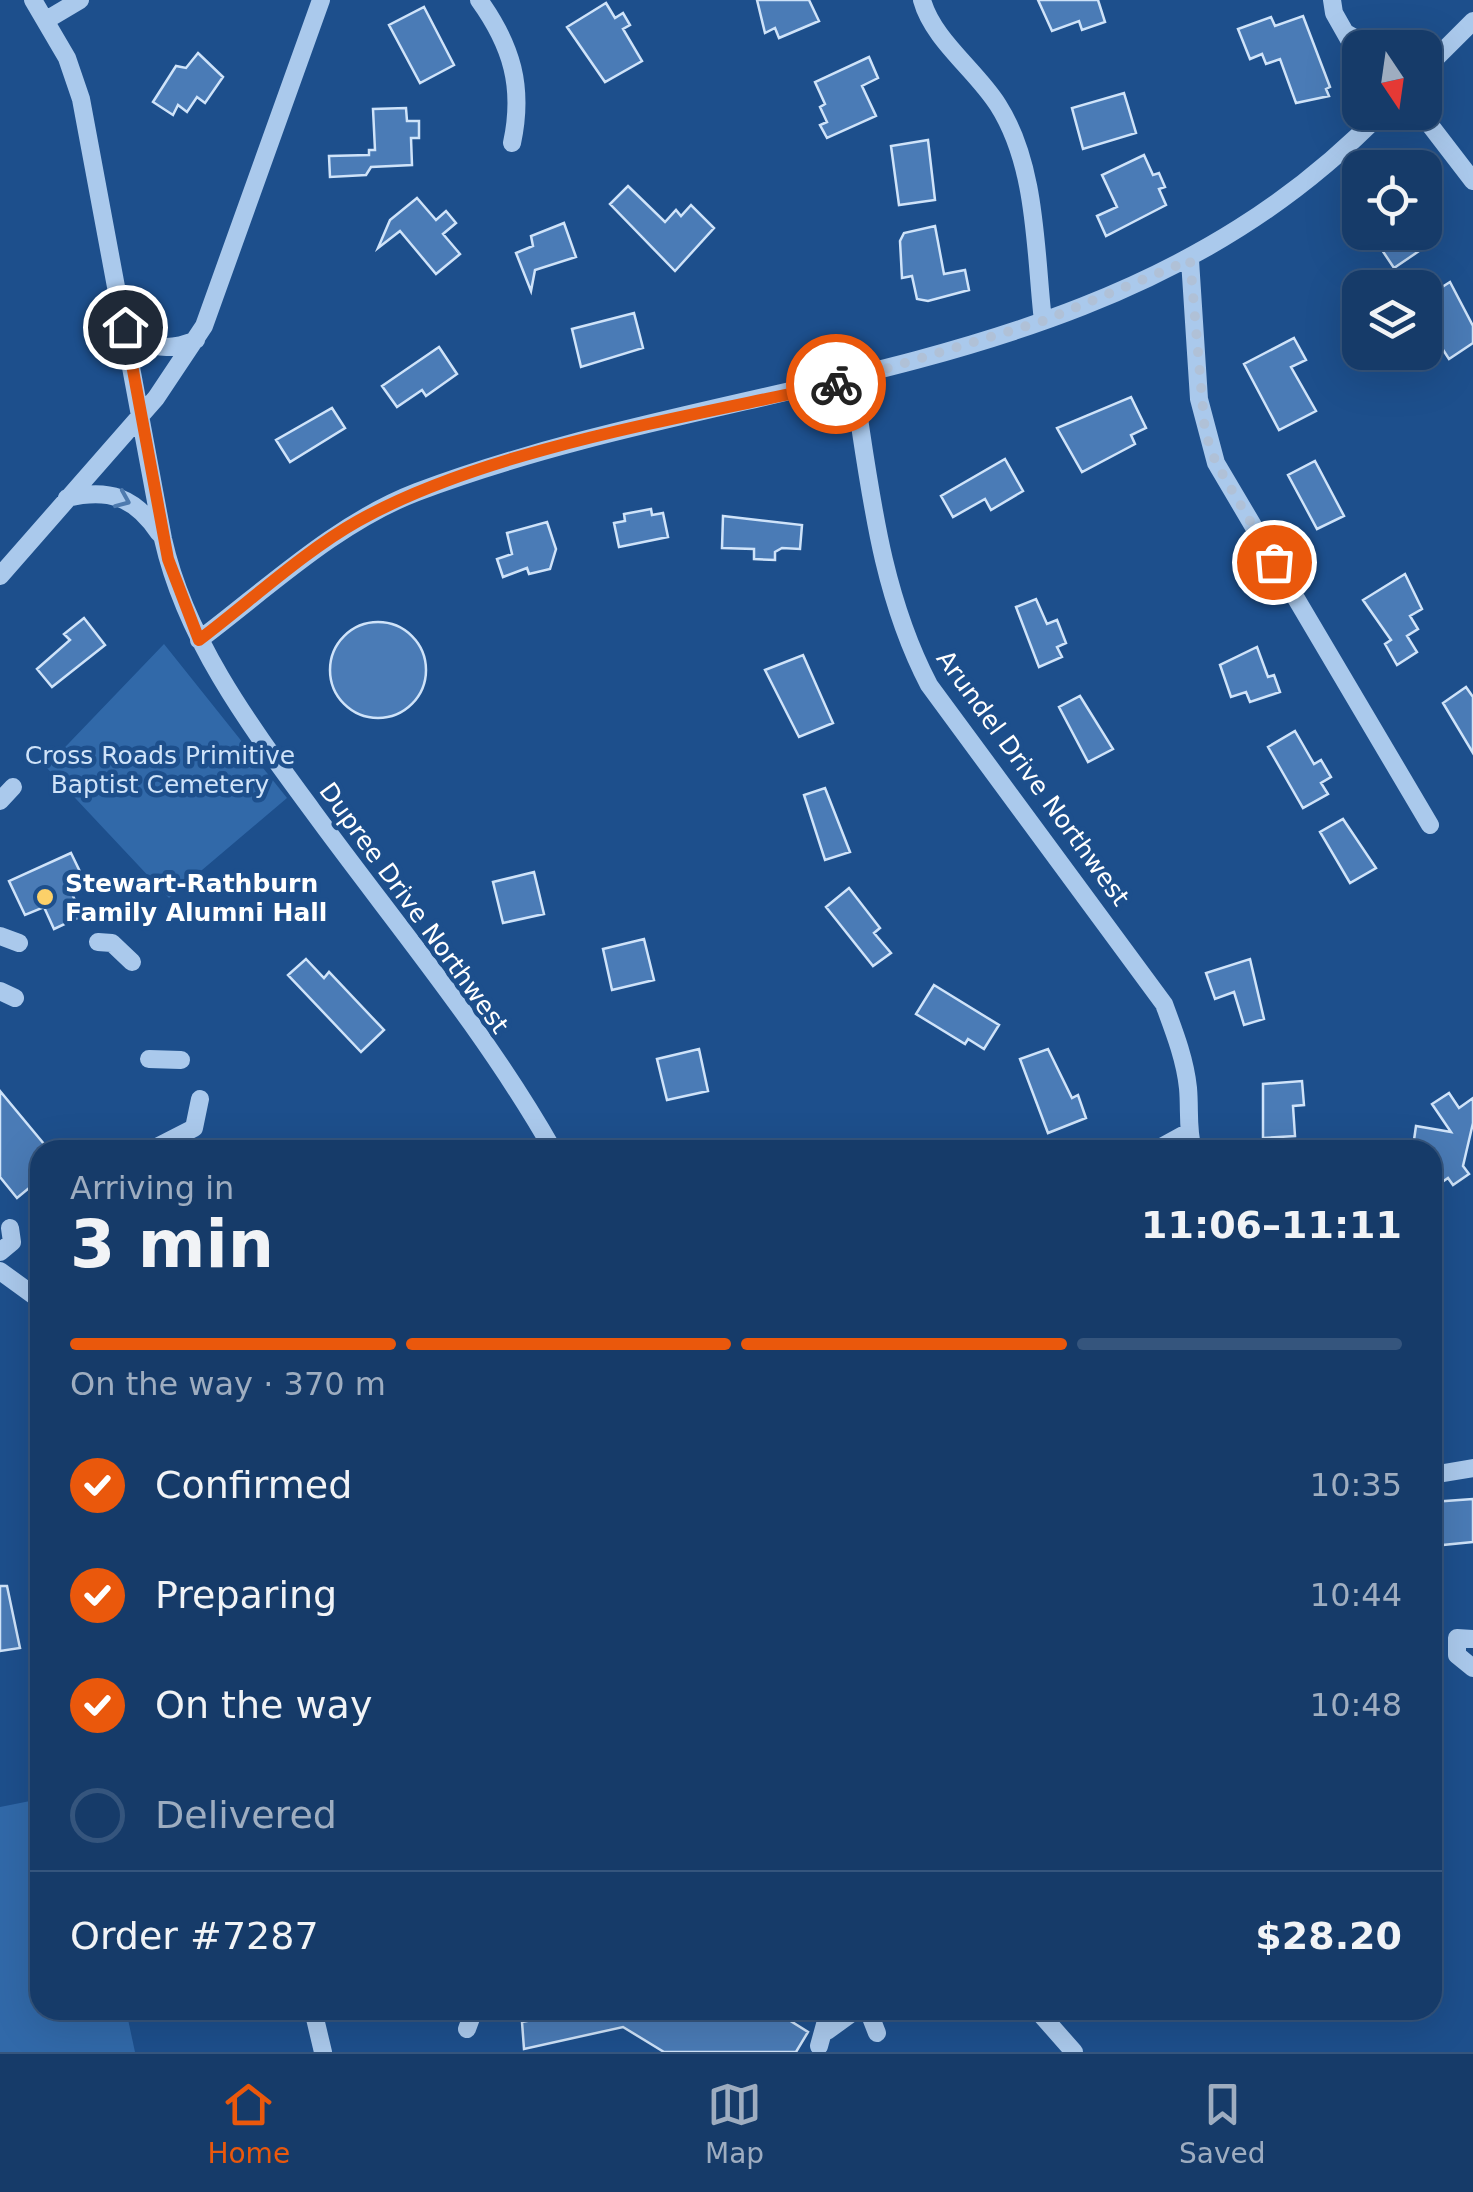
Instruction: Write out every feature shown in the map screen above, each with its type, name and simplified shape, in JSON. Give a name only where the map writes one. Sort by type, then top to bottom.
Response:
[{"type":"street","name":"Dupree Drive Northwest","points":[[33,0],[48,19],[81,98],[164,540],[178,594],[199,640],[280,766],[513,1084],[547,1140]]},
{"type":"street","points":[[48,19],[80,0]]},
{"type":"street","points":[[0,576],[142,415],[196,340],[220,292],[321,0]]},
{"type":"street","points":[[479,0],[506,42],[514,64],[518,116],[512,143]]},
{"type":"street","points":[[922,0],[930,20],[998,103],[1016,136],[1025,173],[1043,321]]},
{"type":"street","points":[[1332,0],[1345,30]]},
{"type":"street","points":[[1442,52],[1473,22]]},
{"type":"street","points":[[199,640],[355,522],[415,493],[547,451],[853,380],[1043,321],[1190,260],[1243,229],[1304,184],[1362,130]]},
{"type":"street","points":[[1434,130],[1473,181]]},
{"type":"street","points":[[1190,260],[1199,399],[1216,463],[1430,825]]},
{"type":"street","points":[[125,327],[140,341],[157,348],[196,340]]},
{"type":"street","name":"Arundel Drive Northwest","points":[[853,380],[885,574],[906,640],[929,685],[1164,1004],[1188,1087],[1190,1140]]},
{"type":"street","points":[[66,498],[105,493],[130,500],[164,540]]},
{"type":"street","points":[[0,936],[19,942]]},
{"type":"street","points":[[98,942],[112,943],[132,962]]},
{"type":"street","points":[[149,1059],[181,1060]]},
{"type":"street","points":[[170,1140],[194,1128],[200,1099]]},
{"type":"street","points":[[0,1252],[12,1242],[10,1228]]},
{"type":"street","points":[[0,1271],[30,1293]]},
{"type":"street","points":[[1442,1473],[1473,1468]]},
{"type":"street","points":[[1473,1639],[1457,1638],[1457,1655],[1473,1668]]},
{"type":"street","points":[[315,2020],[322,2052]]},
{"type":"street","points":[[468,2028],[471,2020]]},
{"type":"street","points":[[828,2020],[823,2038],[844,2020]]},
{"type":"street","points":[[872,2020],[877,2033]]},
{"type":"street","points":[[1045,2020],[1074,2052]]},
{"type":"green space","name":"Cross Roads Primitive Baptist Cemetery","points":[[164,644],[287,798],[169,898],[46,767]]},
{"type":"green space","points":[[30,1801],[30,2020],[128,2020],[135,2052],[0,2052],[0,1807]]},
{"type":"building","points":[[757,0],[809,0],[819,21],[779,38],[775,28],[765,33]]},
{"type":"building","points":[[1038,0],[1098,0],[1105,22],[1082,30],[1079,21],[1052,31]]},
{"type":"building","points":[[606,3],[615,18],[623,13],[630,25],[623,29],[642,61],[605,82],[567,27]]},
{"type":"building","points":[[424,7],[454,65],[420,83],[389,25]]},
{"type":"building","points":[[1303,16],[1330,87],[1326,89],[1329,96],[1296,103],[1280,59],[1266,64],[1262,54],[1250,59],[1238,29],[1271,17],[1275,26]]},
{"type":"building","points":[[198,53],[223,77],[205,103],[197,97],[187,112],[178,105],[173,115],[153,102],[176,66],[186,68]]},
{"type":"building","points":[[869,57],[878,78],[862,86],[876,116],[827,138],[820,125],[827,122],[820,107],[825,104],[815,82]]},
{"type":"building","points":[[1124,93],[1136,133],[1083,149],[1072,108]]},
{"type":"building","points":[[406,108],[407,121],[419,121],[419,138],[411,138],[412,165],[371,167],[366,175],[330,177],[329,156],[369,155],[369,150],[375,150],[373,109]]},
{"type":"building","points":[[928,140],[935,200],[899,205],[891,146]]},
{"type":"building","points":[[1144,155],[1153,175],[1159,173],[1165,187],[1159,189],[1166,205],[1106,236],[1097,216],[1117,207],[1102,175]]},
{"type":"building","points":[[628,186],[665,222],[676,210],[681,216],[691,205],[714,228],[675,271],[610,204]]},
{"type":"building","points":[[417,198],[436,220],[446,211],[456,223],[443,234],[460,254],[436,274],[400,231],[378,248],[390,220]]},
{"type":"building","points":[[564,223],[576,257],[535,270],[531,291],[516,253],[533,246],[531,236]]},
{"type":"building","points":[[935,226],[944,274],[965,270],[969,290],[928,301],[917,299],[912,276],[902,278],[900,241],[904,233]]},
{"type":"building","points":[[1382,250],[1421,250],[1394,268]]},
{"type":"building","points":[[1450,282],[1473,326],[1473,343],[1449,359],[1442,348],[1442,287]]},
{"type":"building","points":[[634,313],[643,348],[581,367],[572,329]]},
{"type":"building","points":[[1294,338],[1306,360],[1291,367],[1316,411],[1279,430],[1244,364]]},
{"type":"building","points":[[439,347],[457,374],[426,396],[422,390],[397,407],[382,386]]},
{"type":"building","points":[[1131,397],[1146,428],[1131,435],[1135,444],[1082,472],[1057,428]]},
{"type":"building","points":[[332,408],[345,428],[290,462],[276,440]]},
{"type":"building","points":[[1005,459],[1023,491],[991,510],[985,499],[953,517],[941,496]]},
{"type":"building","points":[[1315,461],[1344,516],[1317,529],[1288,475]]},
{"type":"building","points":[[651,509],[652,515],[663,513],[668,537],[619,547],[614,523],[625,521],[624,514]]},
{"type":"building","points":[[723,516],[802,525],[800,549],[782,548],[775,552],[775,560],[754,559],[754,549],[722,548]]},
{"type":"building","points":[[547,522],[556,549],[550,569],[529,574],[527,568],[503,577],[497,559],[512,554],[507,533]]},
{"type":"building","points":[[1405,574],[1422,609],[1410,616],[1418,629],[1407,636],[1417,652],[1397,665],[1385,644],[1391,640],[1363,600]]},
{"type":"building","points":[[1036,599],[1047,624],[1057,620],[1066,643],[1057,647],[1062,657],[1039,667],[1016,607]]},
{"type":"building","points":[[84,618],[105,645],[52,687],[37,669],[70,640],[64,634]]},
{"type":"building","points":[[378,622],[396,626],[412,636],[422,652],[426,670],[422,688],[412,704],[396,714],[378,718],[360,714],[344,704],[334,688],[330,670],[334,652],[344,636],[360,626]]},
{"type":"building","points":[[1257,647],[1268,677],[1274,675],[1280,692],[1250,702],[1246,692],[1231,697],[1220,665]]},
{"type":"building","points":[[803,655],[833,723],[799,737],[765,670]]},
{"type":"building","points":[[1466,687],[1473,697],[1473,753],[1443,703]]},
{"type":"building","points":[[1080,696],[1113,749],[1088,762],[1059,707]]},
{"type":"building","points":[[1295,731],[1314,764],[1321,760],[1331,777],[1321,783],[1328,794],[1303,808],[1268,747]]},
{"type":"building","points":[[825,788],[850,852],[825,860],[804,795]]},
{"type":"building","points":[[1343,819],[1376,868],[1350,883],[1320,832]]},
{"type":"building","name":"Stewart-Rathburn Family Alumni Hall","points":[[71,853],[84,880],[69,887],[82,916],[54,929],[44,907],[25,915],[9,881]]},
{"type":"building","points":[[534,872],[544,914],[503,923],[493,882]]},
{"type":"building","points":[[849,888],[880,928],[874,933],[891,953],[873,966],[826,907]]},
{"type":"building","points":[[644,939],[654,980],[612,990],[603,949]]},
{"type":"building","points":[[306,959],[324,978],[329,972],[384,1030],[361,1052],[288,975]]},
{"type":"building","points":[[1250,959],[1264,1019],[1244,1025],[1234,992],[1215,999],[1206,973]]},
{"type":"building","points":[[934,985],[999,1025],[984,1049],[968,1039],[965,1044],[916,1014]]},
{"type":"building","points":[[699,1049],[708,1091],[667,1100],[657,1059]]},
{"type":"building","points":[[1048,1049],[1072,1098],[1078,1095],[1086,1118],[1048,1133],[1020,1059]]},
{"type":"building","points":[[1302,1081],[1304,1105],[1293,1106],[1295,1136],[1263,1138],[1263,1084]]},
{"type":"building","points":[[0,1091],[41,1140],[30,1140],[30,1187],[17,1198],[0,1177]]},
{"type":"building","points":[[1449,1093],[1459,1108],[1473,1098],[1473,1123],[1463,1166],[1469,1174],[1453,1185],[1448,1178],[1442,1182],[1442,1140],[1414,1140],[1416,1126],[1451,1132],[1432,1104]]},
{"type":"building","points":[[1473,1499],[1473,1542],[1442,1545],[1442,1501]]},
{"type":"building","points":[[0,1586],[7,1586],[20,1648],[0,1651]]},
{"type":"building","points":[[789,2020],[808,2032],[796,2052],[664,2052],[623,2027],[524,2049],[522,2022]]},
{"type":"way so far","points":[[836,384],[949,353],[1043,321],[1190,260],[1199,399],[1205,432],[1216,463],[1274,562]]},
{"type":"place","name":"Stewart-Rathburn Family Alumni Hall","points":[[45,897]]},
{"type":"route","points":[[125,327],[172,577],[199,640],[355,522],[415,493],[547,451],[836,384]]}]
